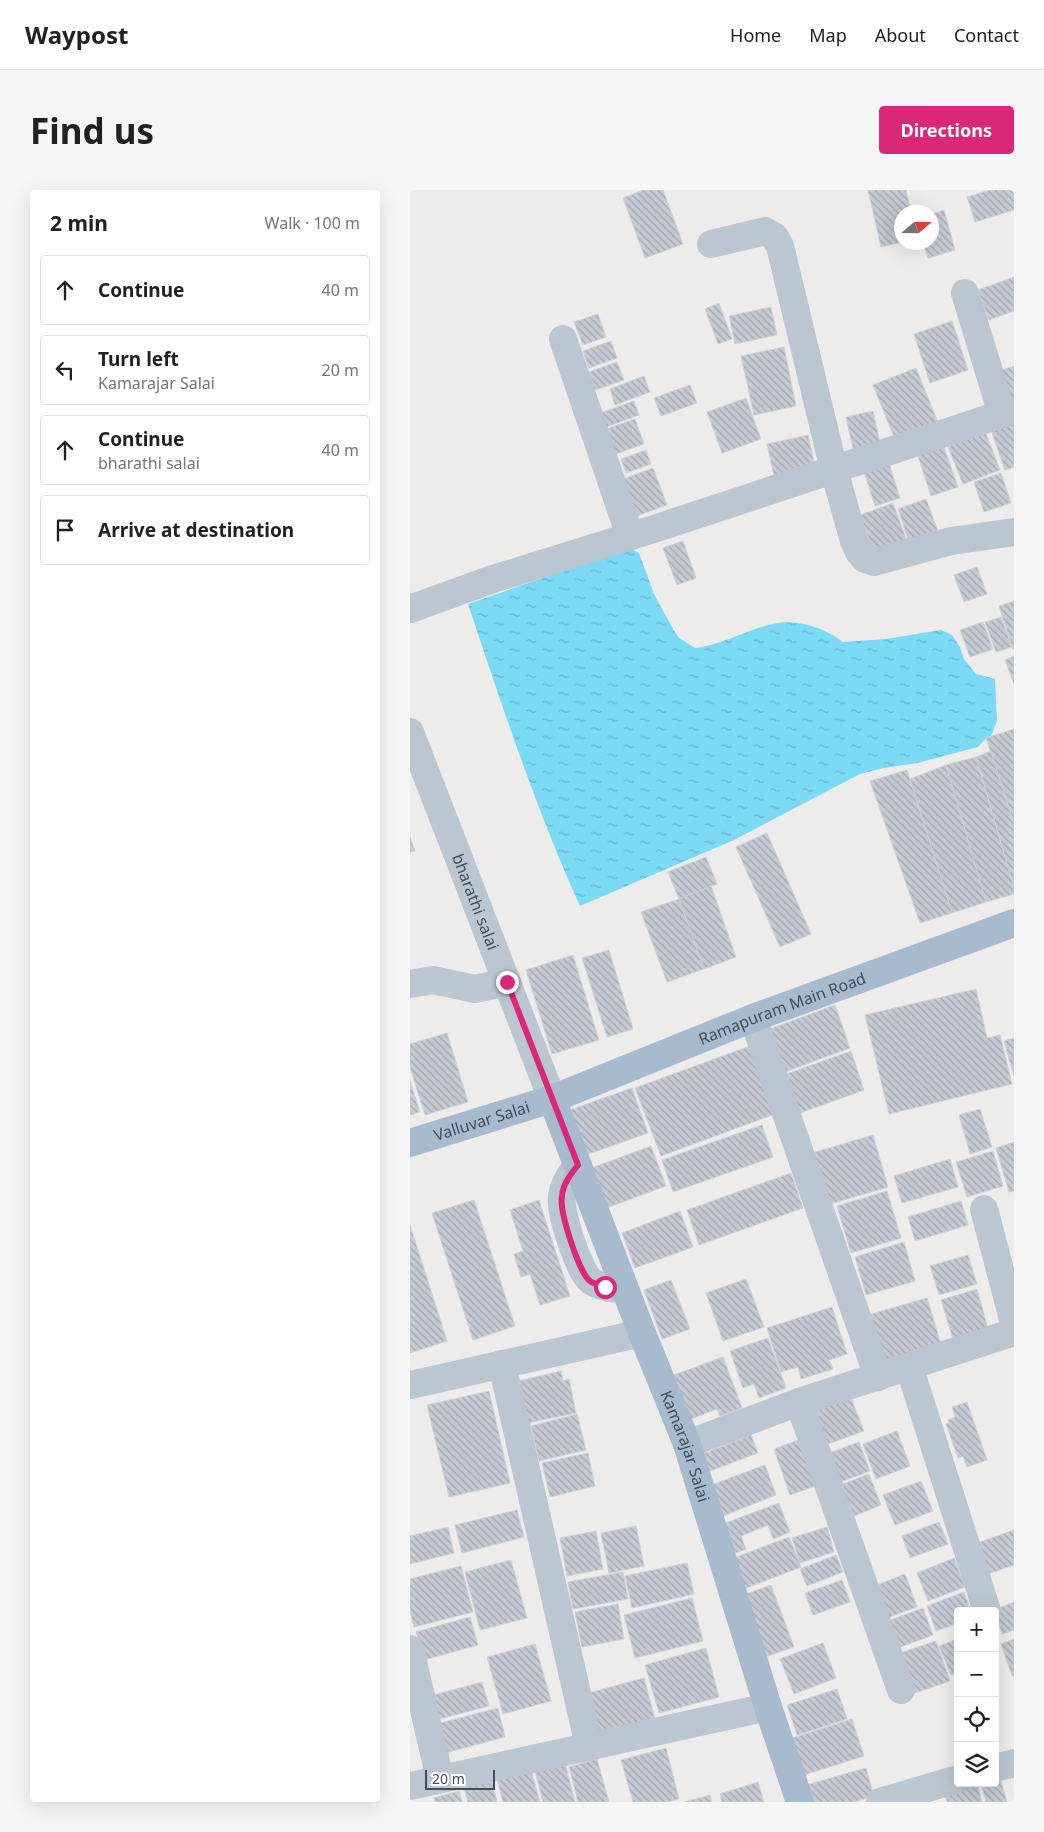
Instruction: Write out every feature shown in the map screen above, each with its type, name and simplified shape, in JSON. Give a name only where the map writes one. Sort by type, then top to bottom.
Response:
[{"type":"main road","name":"Ramapuram Main Road","points":[[552,1099],[752,1018],[1014,923]]},
{"type":"main road","name":"Valluvar Salai","points":[[410,1143],[552,1099]]},
{"type":"main road","name":"Kamarajar Salai","points":[[552,1099],[625,1290],[687,1444],[768,1707],[800,1802]]},
{"type":"street","points":[[712,244],[765,231],[775,237],[780,246],[834,470],[854,541],[865,559],[874,562],[951,541],[1014,532]]},
{"type":"street","points":[[410,609],[493,579],[1008,412],[965,293]]},
{"type":"street","points":[[563,339],[630,536]]},
{"type":"street","name":"bharathi salai","points":[[412,742],[552,1099]]},
{"type":"street","points":[[410,984],[434,980],[474,990],[507,982]]},
{"type":"street","points":[[752,1018],[878,1376]]},
{"type":"street","points":[[984,1209],[1014,1322]]},
{"type":"street","points":[[687,1444],[799,1402],[1014,1332]]},
{"type":"street","points":[[410,1385],[642,1333]]},
{"type":"street","points":[[502,1364],[589,1746]]},
{"type":"street","points":[[909,1366],[986,1607]]},
{"type":"street","points":[[799,1402],[901,1690]]},
{"type":"street","points":[[410,1649],[440,1779]]},
{"type":"street","points":[[410,1786],[768,1707]]},
{"type":"street","points":[[999,1767],[1014,1763]]},
{"type":"street","points":[[880,1802],[954,1780]]},
{"type":"water","points":[[629,548],[639,553],[654,594],[673,629],[679,638],[695,648],[715,644],[782,622],[810,625],[828,632],[843,642],[886,639],[941,630],[952,635],[960,647],[964,659],[976,674],[995,679],[997,721],[991,736],[986,738],[978,747],[917,763],[860,774],[734,840],[580,906],[534,795],[468,604]]},
{"type":"building","points":[[643,190],[663,190],[683,244],[645,258],[623,198]]},
{"type":"building","points":[[868,190],[906,190],[909,205],[894,205],[894,244],[881,247]]},
{"type":"building","points":[[990,190],[1014,190],[1014,210],[975,222],[967,197]]},
{"type":"building","points":[[944,210],[955,250],[928,258],[926,250],[939,250],[939,212]]},
{"type":"building","points":[[1014,277],[1014,311],[989,320],[978,290]]},
{"type":"building","points":[[719,303],[732,339],[718,344],[705,309]]},
{"type":"building","points":[[771,307],[777,335],[735,344],[729,316]]},
{"type":"building","points":[[598,314],[606,337],[583,345],[574,322]]},
{"type":"building","points":[[952,321],[968,370],[930,383],[914,334]]},
{"type":"building","points":[[611,341],[617,358],[589,368],[583,351]]},
{"type":"building","points":[[784,347],[796,406],[754,415],[741,356]]},
{"type":"building","points":[[617,362],[624,380],[595,390],[589,372]]},
{"type":"building","points":[[1014,366],[1014,400],[1006,403],[996,372]]},
{"type":"building","points":[[916,368],[939,425],[896,442],[873,385]]},
{"type":"building","points":[[644,376],[650,392],[615,405],[610,389]]},
{"type":"building","points":[[690,385],[697,403],[661,416],[654,398]]},
{"type":"building","points":[[746,398],[761,439],[722,453],[707,412]]},
{"type":"building","points":[[634,401],[639,415],[606,427],[600,413]]},
{"type":"building","points":[[873,411],[881,447],[854,453],[846,417]]},
{"type":"building","points":[[635,419],[644,444],[613,455],[604,430]]},
{"type":"building","points":[[1014,419],[1014,467],[1005,470],[990,427]]},
{"type":"building","points":[[985,431],[1000,470],[963,484],[948,447]]},
{"type":"building","points":[[808,435],[816,471],[775,480],[767,444]]},
{"type":"building","points":[[944,447],[958,487],[931,496],[918,456]]},
{"type":"building","points":[[646,450],[651,464],[626,473],[621,459]]},
{"type":"building","points":[[887,457],[900,498],[875,506],[862,465]]},
{"type":"building","points":[[653,468],[667,505],[629,519],[615,482]]},
{"type":"building","points":[[1001,473],[1011,503],[984,512],[974,482]]},
{"type":"building","points":[[926,499],[939,534],[910,545],[898,509]]},
{"type":"building","points":[[893,503],[907,541],[874,553],[860,515]]},
{"type":"building","points":[[683,541],[696,578],[677,585],[663,548]]},
{"type":"building","points":[[977,567],[987,594],[964,602],[954,575]]},
{"type":"building","points":[[1014,601],[1014,649],[1013,650],[999,606]]},
{"type":"building","points":[[1001,617],[1012,647],[996,652],[985,622]]},
{"type":"building","points":[[983,622],[993,649],[970,657],[960,630]]},
{"type":"building","points":[[1014,656],[1014,684],[1005,660]]},
{"type":"building","points":[[1014,729],[1014,824],[986,738]]},
{"type":"building","points":[[991,751],[1014,824],[1014,888],[976,757]]},
{"type":"building","points":[[976,757],[1014,888],[1014,894],[986,902],[946,765]]},
{"type":"building","points":[[946,765],[986,902],[952,913],[910,779]]},
{"type":"building","points":[[907,770],[952,913],[920,923],[870,781]]},
{"type":"building","points":[[767,833],[811,934],[780,947],[736,847]]},
{"type":"building","points":[[410,837],[415,851],[410,852]]},
{"type":"building","points":[[706,857],[717,884],[679,899],[668,872]]},
{"type":"building","points":[[711,886],[736,957],[704,969],[679,899]]},
{"type":"building","points":[[679,899],[704,969],[667,982],[641,912]]},
{"type":"building","points":[[609,950],[633,1029],[607,1037],[582,958]]},
{"type":"building","points":[[573,955],[599,1040],[552,1054],[526,970]]},
{"type":"building","points":[[976,989],[987,1038],[1000,1035],[1012,1084],[889,1114],[865,1015]]},
{"type":"building","points":[[835,1005],[850,1048],[782,1073],[767,1030]]},
{"type":"building","points":[[447,1033],[468,1102],[425,1115],[410,1067],[410,1044]]},
{"type":"building","points":[[1014,1038],[1014,1076],[1004,1041]]},
{"type":"building","points":[[750,1046],[775,1114],[661,1156],[635,1088]]},
{"type":"building","points":[[851,1051],[864,1090],[797,1114],[784,1075]]},
{"type":"building","points":[[410,1081],[420,1112],[410,1115]]},
{"type":"building","points":[[632,1088],[648,1133],[583,1156],[567,1111]]},
{"type":"building","points":[[980,1109],[992,1147],[970,1154],[959,1115]]},
{"type":"building","points":[[762,1125],[773,1157],[673,1192],[662,1160]]},
{"type":"building","points":[[873,1135],[888,1187],[827,1205],[812,1153]]},
{"type":"building","points":[[1014,1142],[1014,1191],[1009,1192],[996,1148]]},
{"type":"building","points":[[651,1146],[666,1186],[601,1210],[586,1170]]},
{"type":"building","points":[[993,1151],[1003,1186],[967,1197],[956,1162]]},
{"type":"building","points":[[950,1159],[958,1187],[902,1203],[894,1176]]},
{"type":"building","points":[[791,1173],[803,1208],[699,1245],[687,1210]]},
{"type":"building","points":[[887,1191],[901,1238],[851,1253],[837,1206]]},
{"type":"building","points":[[474,1200],[515,1326],[473,1340],[432,1213]]},
{"type":"building","points":[[539,1200],[570,1296],[540,1305],[530,1274],[521,1277],[514,1254],[523,1251],[510,1210]]},
{"type":"building","points":[[961,1201],[968,1225],[915,1241],[908,1217]]},
{"type":"building","points":[[680,1211],[693,1247],[635,1268],[622,1233]]},
{"type":"building","points":[[410,1225],[447,1341],[410,1353]]},
{"type":"building","points":[[904,1242],[915,1281],[866,1295],[855,1257]]},
{"type":"building","points":[[968,1255],[977,1284],[939,1295],[930,1266]]},
{"type":"building","points":[[746,1279],[764,1327],[723,1341],[706,1293]]},
{"type":"building","points":[[671,1280],[690,1329],[662,1339],[644,1290]]},
{"type":"building","points":[[977,1289],[988,1329],[953,1339],[941,1300]]},
{"type":"building","points":[[927,1298],[941,1344],[882,1361],[868,1315]]},
{"type":"building","points":[[832,1307],[847,1354],[829,1360],[833,1369],[801,1379],[798,1367],[781,1372],[767,1328]]},
{"type":"building","points":[[768,1338],[786,1388],[759,1398],[754,1384],[743,1388],[730,1351]]},
{"type":"building","points":[[723,1357],[742,1408],[720,1416],[717,1409],[691,1419],[674,1375]]},
{"type":"building","points":[[561,1371],[563,1381],[569,1379],[576,1413],[527,1423],[518,1381]]},
{"type":"building","points":[[489,1391],[510,1483],[449,1497],[427,1405]]},
{"type":"building","points":[[849,1393],[864,1431],[822,1446],[808,1409]]},
{"type":"building","points":[[967,1402],[987,1460],[967,1467],[963,1456],[958,1458],[946,1424],[949,1423],[948,1420],[955,1417],[952,1407]]},
{"type":"building","points":[[577,1414],[586,1450],[539,1461],[531,1426]]},
{"type":"building","points":[[897,1431],[910,1466],[876,1479],[863,1444]]},
{"type":"building","points":[[751,1435],[758,1453],[707,1472],[700,1455]]},
{"type":"building","points":[[804,1438],[821,1484],[790,1495],[774,1449]]},
{"type":"building","points":[[859,1442],[870,1471],[838,1483],[827,1454]]},
{"type":"building","points":[[588,1453],[595,1486],[550,1497],[542,1463]]},
{"type":"building","points":[[765,1465],[776,1495],[718,1518],[706,1487]]},
{"type":"building","points":[[869,1474],[881,1505],[847,1519],[835,1487]]},
{"type":"building","points":[[921,1481],[933,1511],[895,1525],[883,1495]]},
{"type":"building","points":[[779,1503],[790,1532],[773,1539],[768,1525],[741,1536],[746,1549],[731,1555],[720,1525]]},
{"type":"building","points":[[517,1510],[524,1537],[462,1553],[455,1525]]},
{"type":"building","points":[[939,1522],[948,1544],[910,1558],[902,1536]]},
{"type":"building","points":[[636,1526],[644,1566],[609,1573],[601,1533]]},
{"type":"building","points":[[448,1527],[454,1553],[410,1564],[410,1536]]},
{"type":"building","points":[[827,1527],[834,1552],[800,1563],[792,1538]]},
{"type":"building","points":[[1014,1530],[1014,1565],[985,1575],[974,1544]]},
{"type":"building","points":[[596,1531],[603,1569],[567,1576],[560,1538]]},
{"type":"building","points":[[789,1537],[801,1567],[741,1590],[729,1560]]},
{"type":"building","points":[[836,1555],[843,1572],[807,1586],[800,1569]]},
{"type":"building","points":[[954,1558],[965,1587],[928,1601],[917,1573]]},
{"type":"building","points":[[511,1560],[527,1618],[480,1630],[465,1572]]},
{"type":"building","points":[[687,1563],[694,1594],[632,1608],[625,1576]]},
{"type":"building","points":[[461,1566],[473,1612],[414,1627],[410,1611],[410,1579]]},
{"type":"building","points":[[623,1572],[628,1599],[573,1609],[568,1582]]},
{"type":"building","points":[[905,1574],[917,1607],[881,1620],[869,1588]]},
{"type":"building","points":[[842,1580],[850,1602],[813,1615],[805,1593]]},
{"type":"building","points":[[771,1585],[794,1647],[765,1657],[743,1595]]},
{"type":"building","points":[[964,1592],[970,1607],[954,1607],[954,1624],[936,1631],[927,1606]]},
{"type":"building","points":[[692,1598],[703,1641],[635,1658],[624,1615]]},
{"type":"building","points":[[1014,1602],[1014,1630],[1002,1634],[999,1625],[999,1608]]},
{"type":"building","points":[[618,1604],[624,1639],[582,1647],[575,1612]]},
{"type":"building","points":[[923,1608],[933,1635],[898,1648],[888,1621]]},
{"type":"building","points":[[470,1617],[478,1645],[424,1660],[416,1632]]},
{"type":"building","points":[[1014,1639],[1014,1676],[1012,1676],[1001,1644]]},
{"type":"building","points":[[954,1640],[954,1674],[951,1675],[939,1646]]},
{"type":"building","points":[[936,1641],[950,1681],[909,1695],[894,1655]]},
{"type":"building","points":[[823,1643],[836,1678],[794,1694],[780,1659]]},
{"type":"building","points":[[535,1644],[551,1701],[503,1714],[487,1657]]},
{"type":"building","points":[[706,1648],[719,1697],[659,1713],[645,1665]]},
{"type":"building","points":[[644,1678],[655,1719],[596,1735],[585,1694]]},
{"type":"building","points":[[482,1682],[489,1706],[432,1721],[426,1697]]},
{"type":"building","points":[[837,1689],[847,1719],[797,1735],[787,1705]]},
{"type":"building","points":[[498,1708],[505,1737],[441,1754],[433,1725]]},
{"type":"building","points":[[852,1719],[864,1756],[801,1776],[789,1739]]},
{"type":"building","points":[[666,1748],[679,1799],[668,1802],[633,1802],[621,1760]]},
{"type":"building","points":[[564,1759],[575,1802],[543,1802],[534,1767]]},
{"type":"building","points":[[597,1759],[609,1802],[578,1802],[569,1767]]},
{"type":"building","points":[[530,1766],[540,1802],[503,1802],[496,1775]]},
{"type":"building","points":[[866,1768],[874,1796],[854,1802],[811,1802],[806,1785]]},
{"type":"building","points":[[490,1773],[497,1802],[468,1802],[462,1780]]},
{"type":"building","points":[[999,1775],[1007,1802],[986,1802],[982,1787],[999,1787]]},
{"type":"building","points":[[758,1782],[764,1802],[722,1802],[720,1794]]},
{"type":"building","points":[[957,1787],[978,1787],[982,1802],[947,1802],[944,1791]]},
{"type":"building","points":[[459,1791],[462,1802],[435,1802],[434,1798]]},
{"type":"building","points":[[710,1795],[712,1802],[684,1802]]},
{"type":"route","points":[[507,982],[578,1165],[567,1179],[561,1198],[567,1229],[577,1259],[589,1280],[605,1287]]}]
